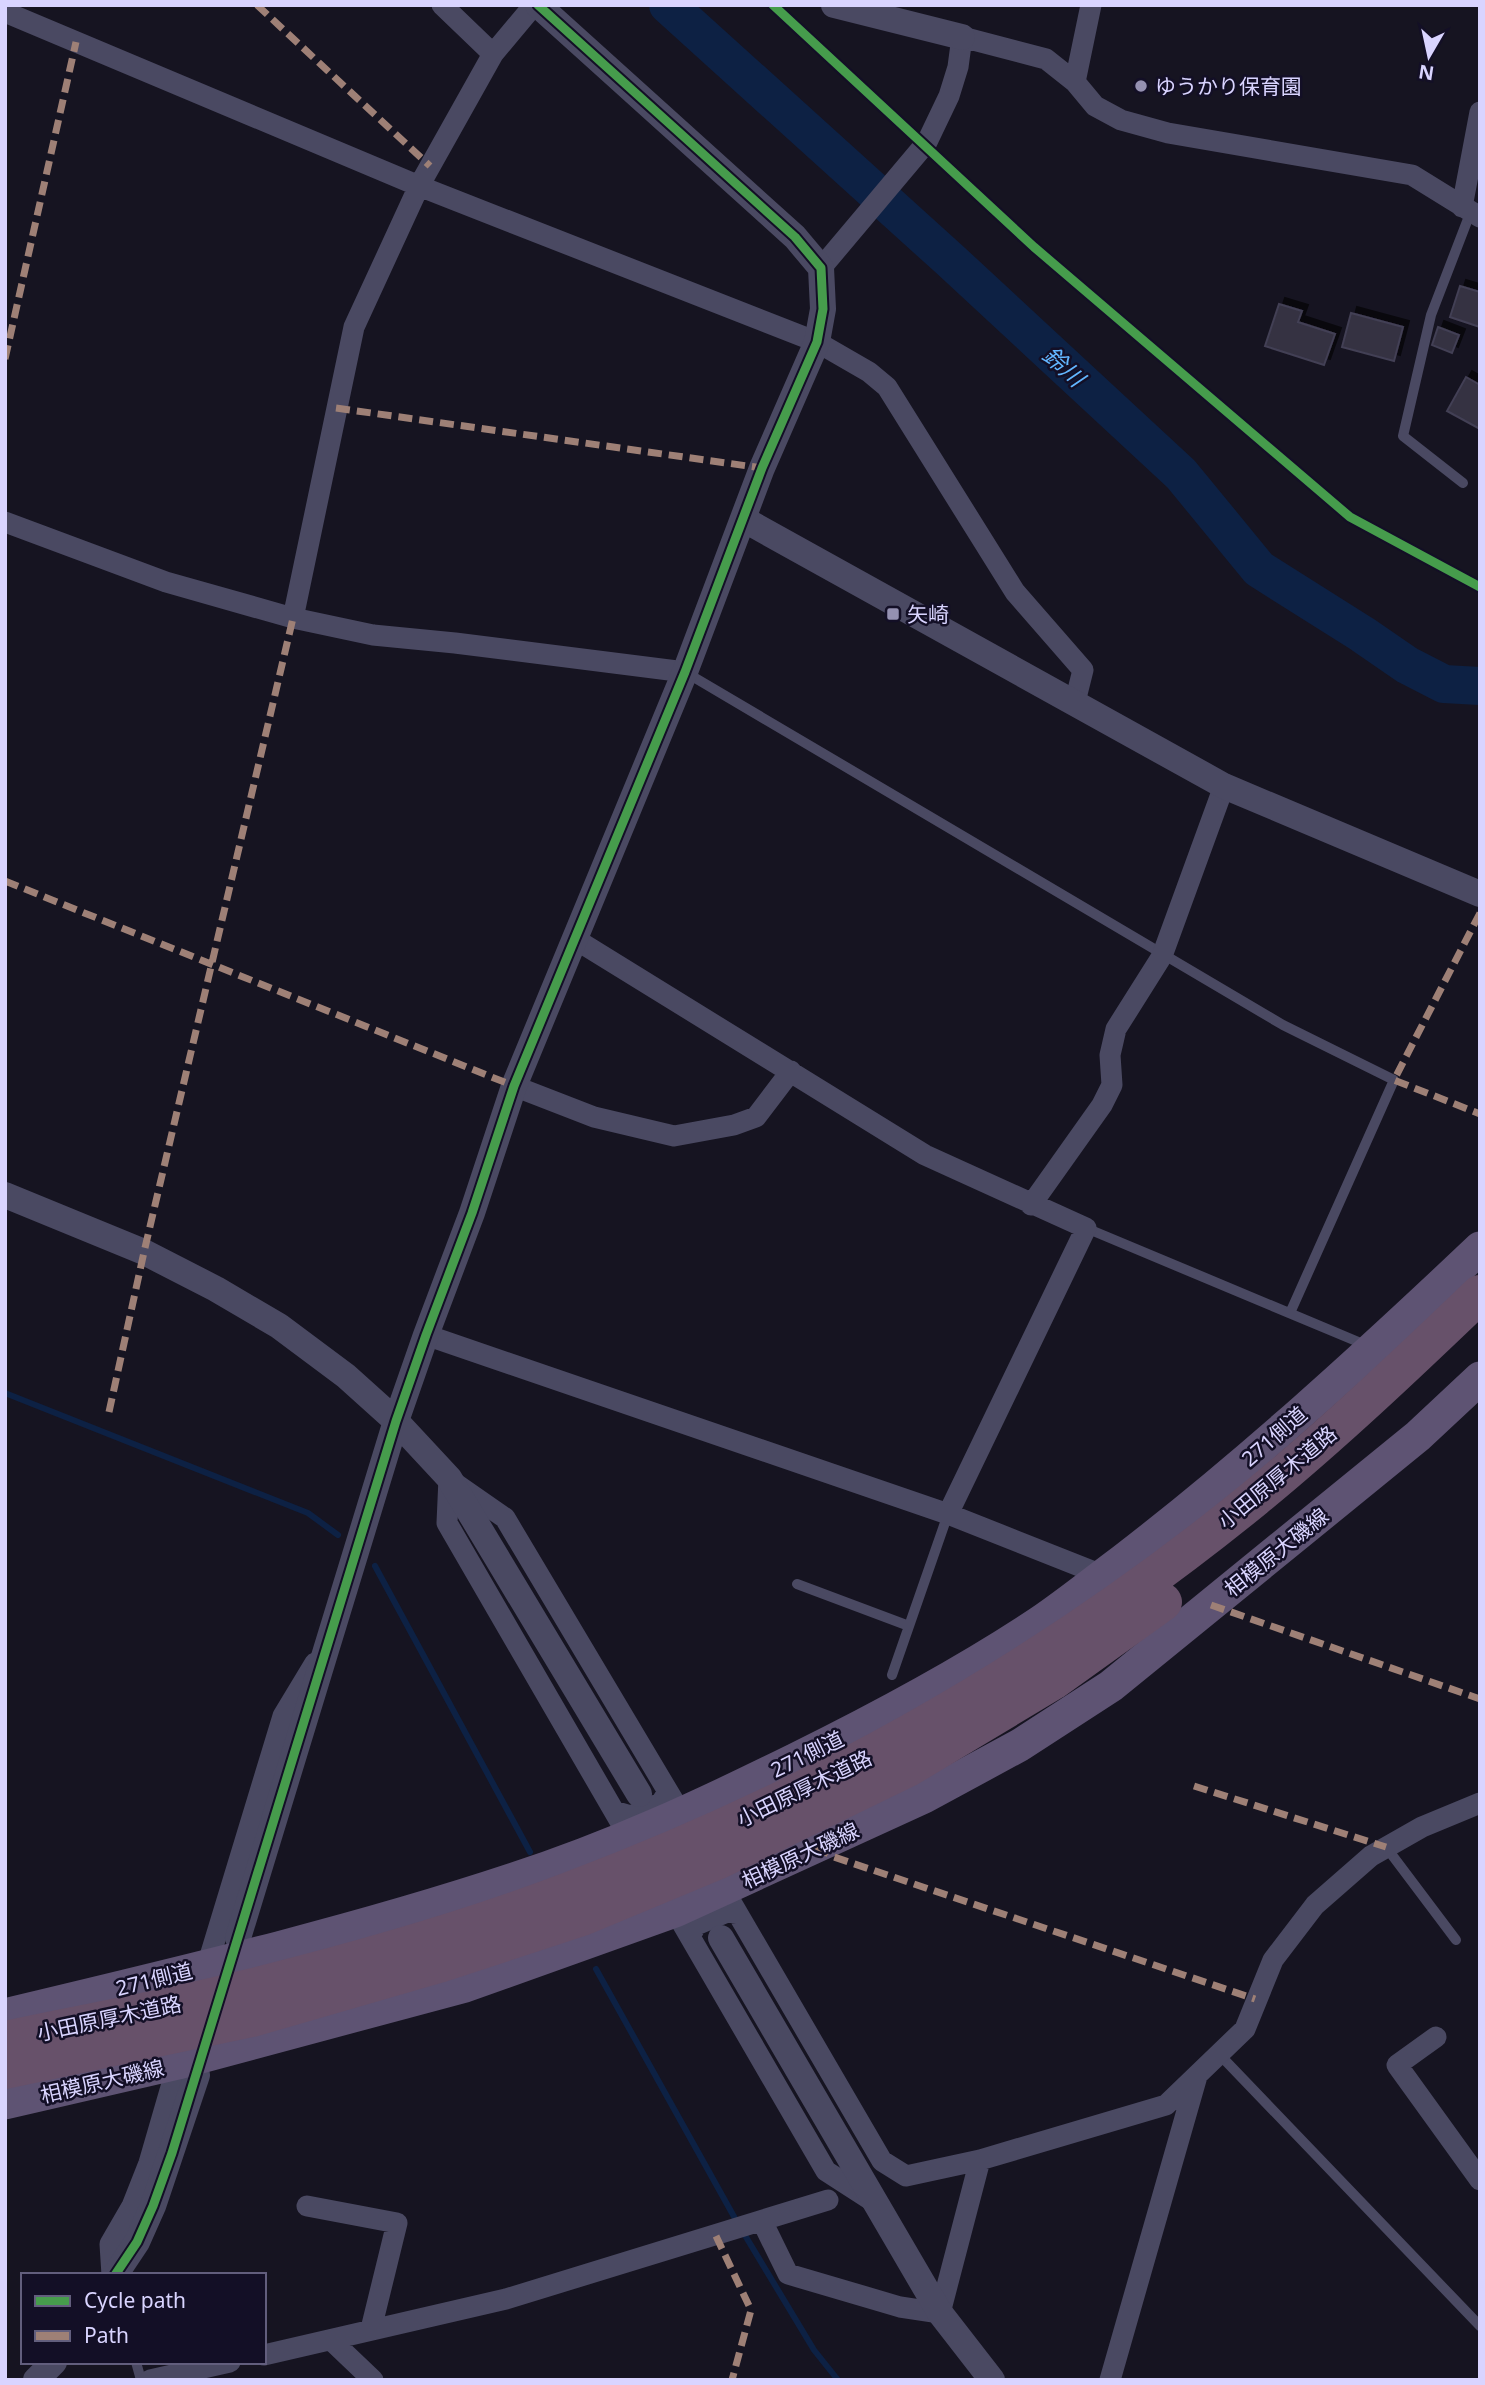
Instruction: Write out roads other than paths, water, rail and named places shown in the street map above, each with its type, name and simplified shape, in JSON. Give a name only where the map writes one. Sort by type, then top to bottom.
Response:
[{"type":"highway","name":"小田原厚木道路","points":[[5,2040],[243,1990],[430,1938],[567,1892],[710,1834],[891,1745],[1032,1662],[1137,1588],[1255,1499],[1380,1390],[1480,1294]]},
{"type":"highway","name":"小田原厚木道路","points":[[5,2070],[252,2018],[442,1963],[582,1917],[719,1860],[908,1768],[1052,1681],[1154,1609],[1272,1517],[1400,1405],[1480,1329]]},
{"type":"main road","name":"271側道","points":[[5,2015],[207,1966],[431,1905],[517,1878],[622,1824],[875,1720],[962,1671],[1041,1621],[1194,1506],[1374,1348],[1480,1248]]},
{"type":"main road","name":"相模原大磯線","points":[[5,2104],[187,2069],[682,1924],[730,1901],[1020,1745],[1111,1686],[1476,1386]]},
{"type":"street","points":[[442,5],[493,54]]},
{"type":"street","points":[[238,1938],[396,1421],[472,1213],[514,1086],[685,672],[762,468],[817,342],[822,309],[821,268],[795,237],[536,5],[493,54],[419,186],[354,327],[293,618]]},
{"type":"street","points":[[834,5],[1046,59],[1075,82],[1095,106],[1121,120],[1168,133],[1412,175],[1471,212],[1480,112]]},
{"type":"street","points":[[1075,82],[1091,5]]},
{"type":"street","points":[[5,12],[419,186],[817,342],[869,372],[887,387],[1015,592],[1083,670],[1074,702]]},
{"type":"street","points":[[821,268],[927,142],[952,86],[962,37]]},
{"type":"street","points":[[743,519],[1224,786],[1480,894]]},
{"type":"street","points":[[5,522],[166,582],[293,618],[373,635],[685,672]]},
{"type":"street","points":[[1031,1205],[1102,1105],[1112,1085],[1110,1055],[1116,1029],[1161,956],[1224,786]]},
{"type":"street","points":[[575,939],[925,1155],[1086,1228],[948,1514]]},
{"type":"street","points":[[514,1086],[594,1117],[674,1136],[734,1125],[755,1117],[791,1071]]},
{"type":"street","points":[[5,1195],[144,1252],[216,1289],[279,1326],[346,1376],[396,1421],[449,1478],[505,1518],[675,1804]]},
{"type":"street","points":[[426,1335],[948,1514],[1102,1576]]},
{"type":"street","points":[[449,1478],[639,1794]]},
{"type":"street","points":[[449,1478],[447,1523],[622,1824]]},
{"type":"street","points":[[207,1966],[283,1716],[330,1638]]},
{"type":"street","points":[[730,1901],[882,2161],[906,2176],[981,2160],[1166,2105],[1245,2029],[1273,1960],[1315,1905],[1371,1856],[1422,1827],[1480,1803]]},
{"type":"street","points":[[682,1924],[826,2171],[876,2203]]},
{"type":"street","points":[[721,1938],[940,2313],[992,2380]]},
{"type":"street","points":[[1436,2037],[1397,2065],[1480,2180]]},
{"type":"street","points":[[114,2273],[137,2242],[153,2206],[187,2069]]},
{"type":"street","points":[[1110,2380],[1197,2076]]},
{"type":"street","points":[[940,2313],[981,2160]]},
{"type":"street","points":[[266,2355],[506,2299],[828,2200]]},
{"type":"street","points":[[307,2206],[397,2223],[371,2329]]},
{"type":"street","points":[[756,2223],[788,2274],[900,2307],[940,2313]]},
{"type":"street","points":[[331,2340],[373,2380]]},
{"type":"street","points":[[36,2380],[52,2364]]},
{"type":"street","points":[[150,2380],[221,2364]]},
{"type":"lane","points":[[1463,483],[1403,436],[1431,315],[1471,212]]},
{"type":"lane","points":[[685,672],[1161,956],[1283,1025],[1394,1080],[1290,1313]]},
{"type":"lane","points":[[1086,1228],[1374,1348]]},
{"type":"lane","points":[[892,1675],[948,1514]]},
{"type":"lane","points":[[797,1584],[909,1626]]},
{"type":"lane","points":[[1386,1847],[1456,1940]]},
{"type":"lane","points":[[1219,2054],[1480,2326]]},
{"type":"waterway","name":"鈴川","points":[[668,5],[949,259],[1181,474],[1259,569],[1407,665],[1444,684],[1480,686]]},
{"type":"waterway","points":[[5,1393],[308,1513],[338,1535]]},
{"type":"waterway","points":[[375,1566],[530,1852]]},
{"type":"waterway","points":[[596,1969],[737,2222]]},
{"type":"waterway","points":[[743,2232],[814,2350],[838,2380]]},
{"type":"place","name":"ゆうかり保育園","points":[[1141,86]]},
{"type":"place","name":"矢崎","points":[[893,614]]}]
